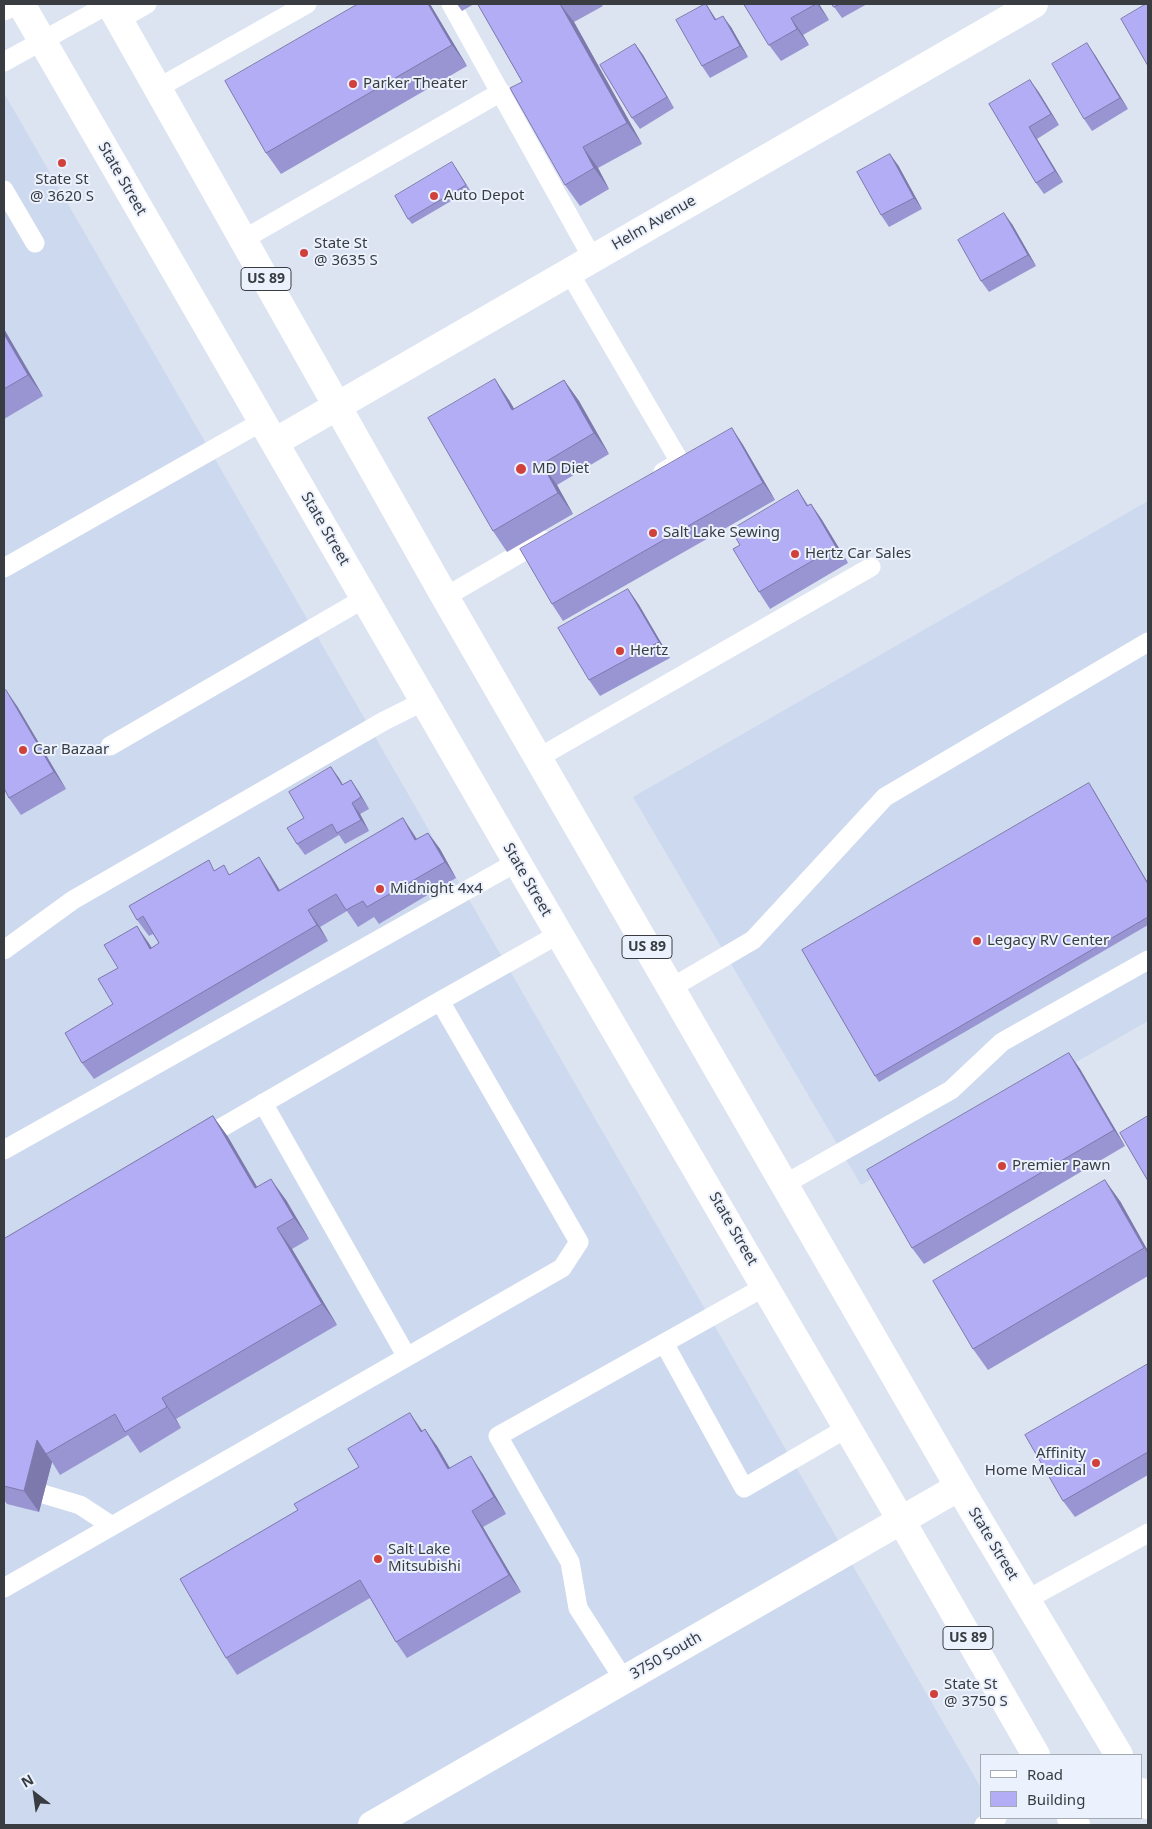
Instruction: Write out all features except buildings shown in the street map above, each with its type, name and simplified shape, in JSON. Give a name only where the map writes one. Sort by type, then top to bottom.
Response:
[{"type":"main road","name":"State Street","points":[[20,4],[517,862],[902,1520],[1035,1754]]},
{"type":"main road","name":"Helm Avenue","points":[[268,432],[338,406],[1034,4]]},
{"type":"main road","name":"State Street","points":[[113,9],[445,597],[959,1487],[1117,1754]]},
{"type":"main road","name":"3750 South","points":[[372,1825],[959,1487]]},
{"type":"main road","points":[[1142,1794],[1148,1805]]},
{"type":"lane","points":[[4,11],[20,4]]},
{"type":"lane","points":[[4,62],[42,40],[113,9],[147,4]]},
{"type":"lane","points":[[158,88],[307,4]]},
{"type":"lane","points":[[451,4],[593,259]]},
{"type":"lane","points":[[244,239],[501,92]]},
{"type":"lane","points":[[4,190],[35,243]]},
{"type":"lane","points":[[569,272],[680,462],[646,482]]},
{"type":"lane","points":[[4,568],[268,432]]},
{"type":"lane","points":[[445,597],[559,532]]},
{"type":"lane","points":[[538,758],[871,566]]},
{"type":"lane","points":[[110,746],[365,598]]},
{"type":"lane","points":[[671,988],[753,940],[885,797],[1148,642]]},
{"type":"lane","points":[[4,950],[73,900],[384,721],[424,701]]},
{"type":"lane","points":[[4,1150],[517,862]]},
{"type":"lane","points":[[186,1148],[559,934]]},
{"type":"lane","points":[[785,1184],[951,1090],[1002,1042],[1148,960]]},
{"type":"lane","points":[[4,1588],[562,1268],[579,1242],[440,1001]]},
{"type":"lane","points":[[263,1103],[407,1356]]},
{"type":"lane","points":[[624,1680],[578,1608],[570,1562],[498,1436],[766,1286]]},
{"type":"lane","points":[[664,1343],[744,1488],[848,1428]]},
{"type":"lane","points":[[43,1494],[80,1505],[112,1526]]},
{"type":"lane","points":[[1026,1600],[1148,1533]]},
{"type":"lane","points":[[984,1825],[995,1819]]},
{"type":"shaded area","points":[[4,93],[980,1786],[980,1819],[1002,1825],[4,1825]]},
{"type":"shaded area","points":[[1148,501],[1148,1021],[861,1185],[633,797]]},
{"type":"place","name":"Parker Theater","points":[[353,84]]},
{"type":"place","name":"State St @ 3620 S","points":[[62,163]]},
{"type":"place","name":"Auto Depot","points":[[434,196]]},
{"type":"place","name":"State St @ 3635 S","points":[[304,253]]},
{"type":"place","name":"MD Diet","points":[[521,469]]},
{"type":"place","name":"Salt Lake Sewing","points":[[653,533]]},
{"type":"place","name":"Hertz Car Sales","points":[[795,554]]},
{"type":"place","name":"Hertz","points":[[620,651]]},
{"type":"place","name":"Car Bazaar","points":[[23,750]]},
{"type":"place","name":"Midnight 4x4","points":[[380,889]]},
{"type":"place","name":"Legacy RV Center","points":[[977,941]]},
{"type":"place","name":"Premier Pawn","points":[[1002,1166]]},
{"type":"place","name":"Affinity Home Medical","points":[[1096,1463]]},
{"type":"place","name":"Salt Lake Mitsubishi","points":[[378,1559]]},
{"type":"place","name":"State St @ 3750 S","points":[[934,1694]]}]
